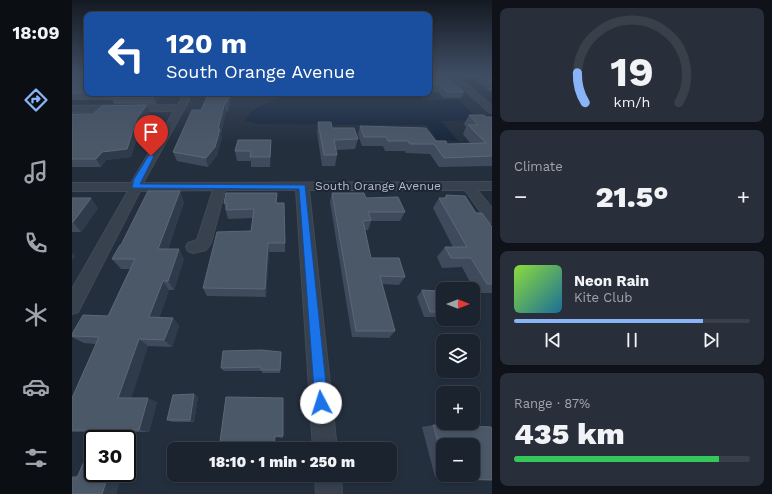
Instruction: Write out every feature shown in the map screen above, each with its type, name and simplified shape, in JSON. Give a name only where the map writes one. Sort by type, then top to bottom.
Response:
[{"type":"street","points":[[72,306],[136,187],[138,179],[185,97]]},
{"type":"street","points":[[476,97],[492,110]]},
{"type":"street","points":[[72,109],[180,108]]},
{"type":"street","points":[[193,247],[204,244],[220,186]]},
{"type":"street","points":[[302,186],[324,442]]},
{"type":"street","points":[[468,186],[492,218]]},
{"type":"street","name":"South Orange Avenue","points":[[72,187],[492,186]]},
{"type":"street","points":[[328,482],[329,494]]},
{"type":"water","points":[[284,97],[420,97],[423,100],[458,100],[480,120],[441,121],[458,141],[437,140],[427,125],[259,124],[245,121],[254,110]]},
{"type":"building","points":[[207,97],[229,97],[227,102],[225,102],[215,147],[206,158],[173,152],[192,110],[201,110]]},
{"type":"building","points":[[147,105],[137,118],[127,149],[102,152],[96,159],[72,159],[72,114],[93,114],[102,106]]},
{"type":"building","points":[[469,115],[484,115],[486,117],[492,117],[492,156],[444,158],[434,144],[410,144],[408,141],[388,141],[386,137],[364,137],[360,126],[426,128],[436,141],[446,141],[447,144],[486,143],[468,125],[478,125]]},
{"type":"building","points":[[318,122],[331,122],[332,128],[354,128],[358,139],[334,140],[337,155],[324,155]]},
{"type":"building","points":[[238,140],[271,140],[270,157],[250,157],[251,151],[235,151]]},
{"type":"building","points":[[148,191],[180,191],[158,249],[179,249],[168,281],[163,281],[149,317],[173,318],[164,340],[139,339],[118,398],[148,398],[139,430],[72,430],[72,398],[99,337],[72,336],[72,334],[83,315],[108,316],[135,259],[112,259],[121,245]]},
{"type":"building","points":[[226,193],[277,193],[276,203],[284,203],[285,243],[268,243],[265,289],[203,288],[217,232],[251,231],[254,209],[226,210],[227,203],[224,203]]},
{"type":"building","points":[[332,193],[364,193],[366,198],[398,197],[405,212],[368,212],[371,220],[363,221],[371,258],[399,258],[405,277],[380,276],[395,331],[356,331]]},
{"type":"building","points":[[446,195],[465,196],[476,213],[482,213],[492,227],[492,284],[487,284],[471,258],[451,258],[445,247],[467,247],[439,198],[447,198]]},
{"type":"building","points":[[72,198],[91,198],[73,222],[72,222]]},
{"type":"building","points":[[422,290],[436,291],[436,312],[430,312]]},
{"type":"building","points":[[261,350],[281,352],[280,370],[261,370],[261,367],[221,368],[223,351]]},
{"type":"building","points":[[194,394],[190,420],[167,420],[173,395]]},
{"type":"building","points":[[226,397],[283,398],[283,436],[275,436],[275,442],[220,442]]},
{"type":"building","points":[[433,425],[436,425],[436,430],[480,430],[480,427],[491,427],[492,480],[480,480],[480,438],[437,438]]},
{"type":"building","points":[[84,461],[84,482],[106,482],[102,494],[72,494],[72,478],[77,478]]},
{"type":"route","points":[[151,156],[138,179],[136,187],[302,186],[321,403]]}]
